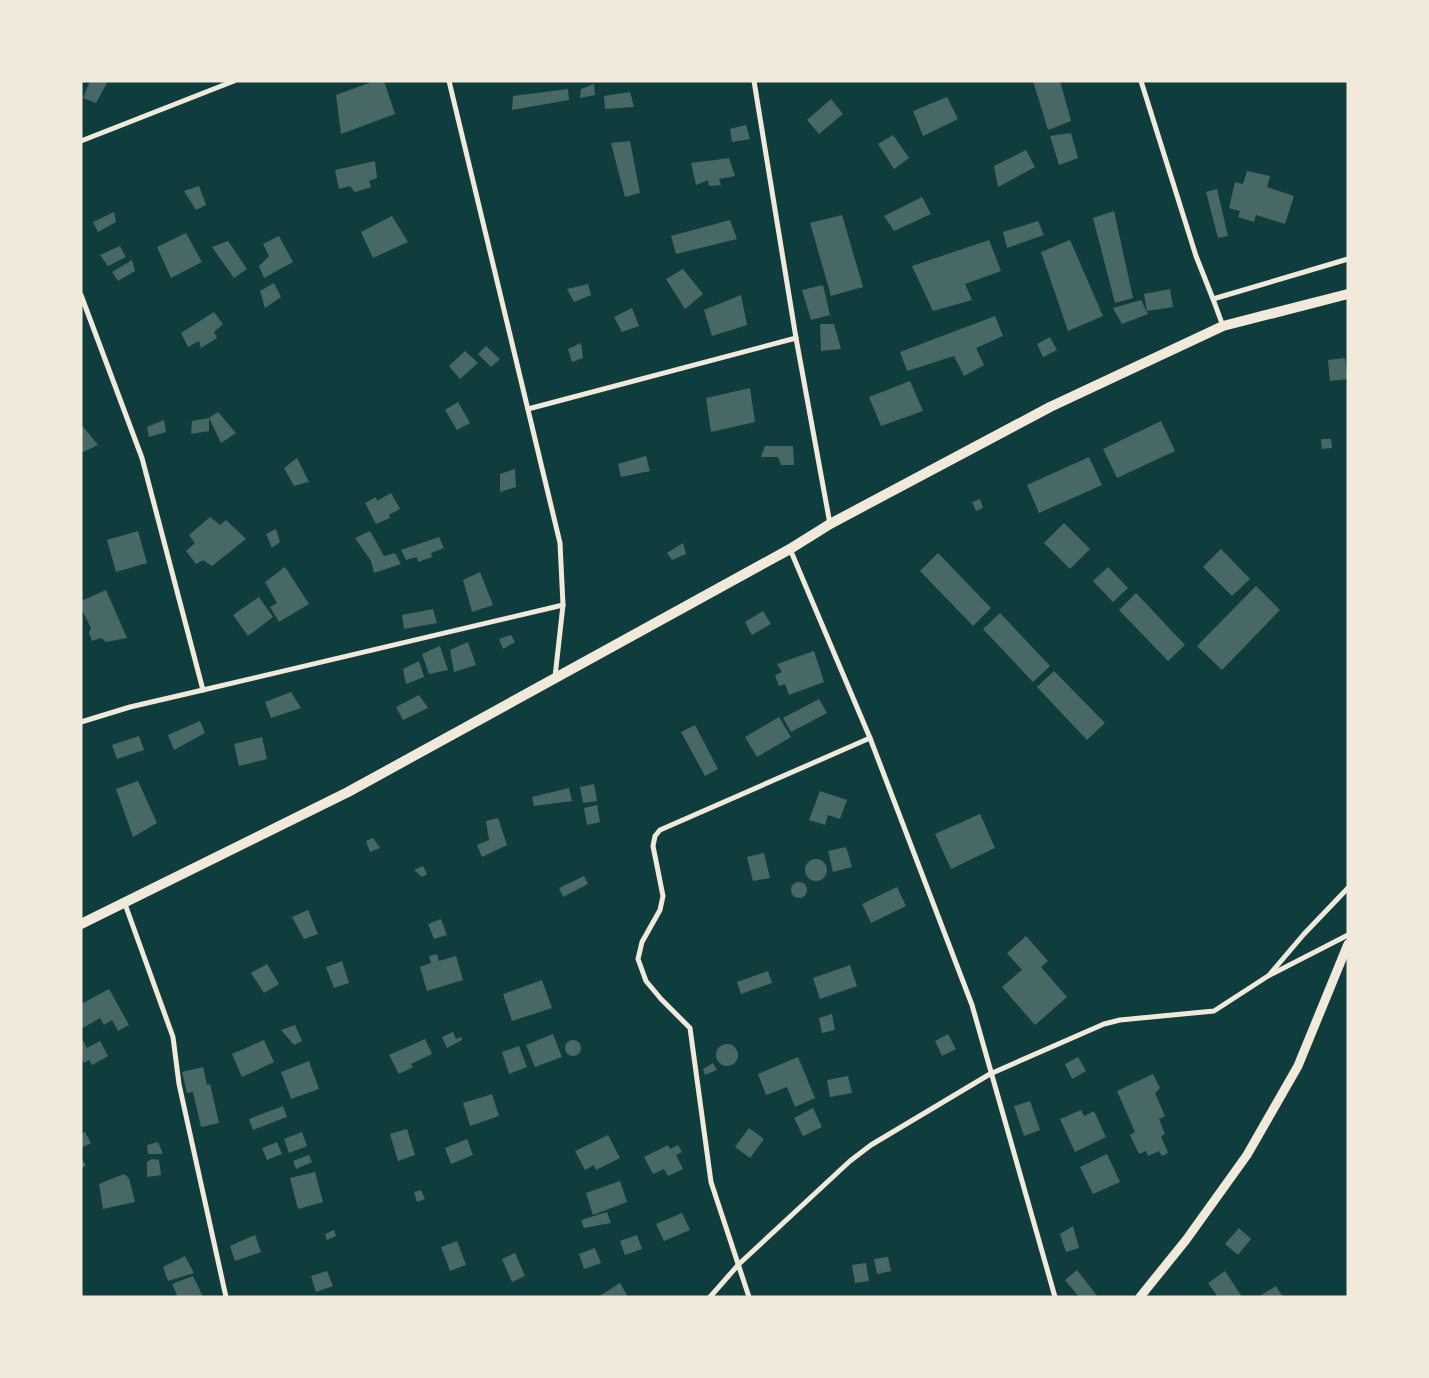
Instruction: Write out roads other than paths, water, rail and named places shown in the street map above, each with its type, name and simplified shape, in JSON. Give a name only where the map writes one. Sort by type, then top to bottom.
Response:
[{"type":"main road","points":[[81,924],[125,904],[348,792],[790,549],[830,524],[1050,407],[1223,326],[1348,294]]},
{"type":"street","points":[[81,141],[234,81]]},
{"type":"street","points":[[450,81],[560,544],[563,605],[555,678]]},
{"type":"street","points":[[754,81],[796,338],[830,524]]},
{"type":"street","points":[[1141,81],[1196,256],[1223,326]]},
{"type":"street","points":[[1213,299],[1348,259]]},
{"type":"street","points":[[81,296],[142,458],[203,690]]},
{"type":"street","points":[[528,409],[796,338]]},
{"type":"street","points":[[790,549],[870,738],[972,1005],[990,1074],[1055,1297]]},
{"type":"street","points":[[81,722],[130,707],[563,605]]},
{"type":"street","points":[[749,1297],[712,1182],[690,1028],[660,999],[646,981],[638,958],[642,942],[660,910],[663,896],[653,846],[655,836],[660,830],[870,738]]},
{"type":"street","points":[[1268,976],[1304,934],[1348,888]]},
{"type":"street","points":[[125,904],[173,1037],[179,1084],[226,1297]]},
{"type":"street","points":[[710,1297],[739,1264],[850,1161],[871,1145],[990,1074],[1104,1024],[1120,1020],[1214,1011],[1268,976],[1348,935]]},
{"type":"street","points":[[1140,1297],[1186,1240],[1247,1155],[1298,1066],[1348,944]]}]
